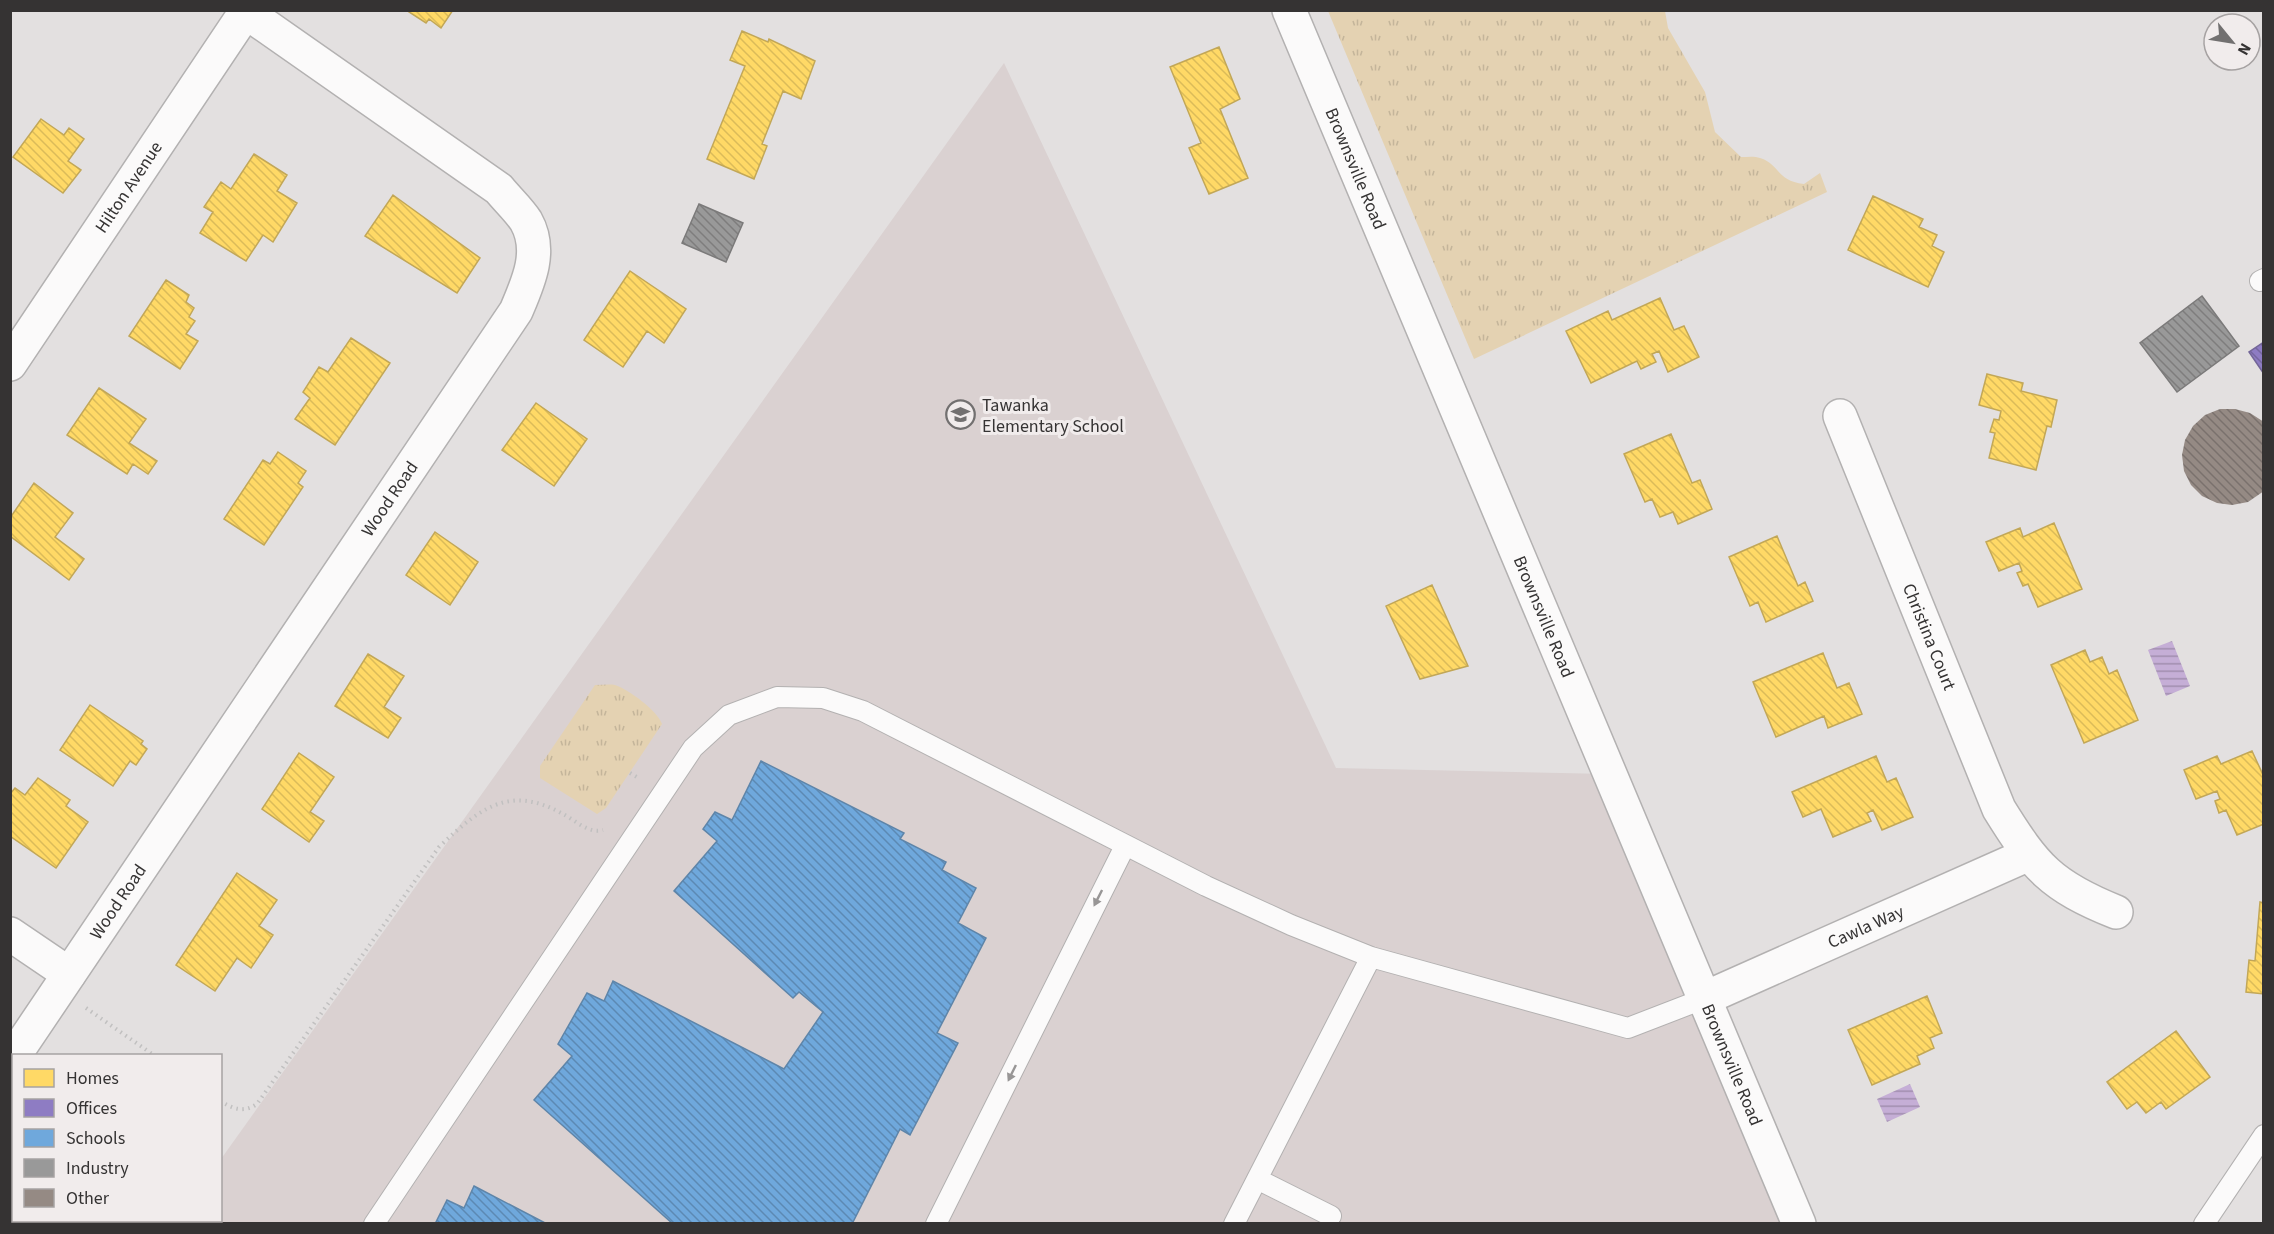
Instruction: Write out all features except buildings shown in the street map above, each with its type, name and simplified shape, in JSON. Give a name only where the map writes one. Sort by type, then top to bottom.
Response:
[{"type":"street","name":"Brownsville Road","points":[[1289,10],[1799,1224]]},
{"type":"street","name":"Hilton Avenue","points":[[10,364],[246,11]]},
{"type":"street","name":"Wood Road","points":[[15,1054],[516,311],[529,282],[534,258],[526,222],[499,189],[246,11]]},
{"type":"street","name":"Christina Court","points":[[1840,416],[1999,809],[2027,855],[2045,873],[2079,898],[2116,912]]},
{"type":"street","name":"Cawla Way","points":[[1703,999],[2027,855]]},
{"type":"street","points":[[10,934],[64,981]]},
{"type":"lane","points":[[374,1224],[693,748],[729,715],[777,697],[823,698],[863,711],[1125,846],[1291,925],[1371,957],[1628,1028],[1703,999]]},
{"type":"lane","points":[[936,1224],[1125,846]]},
{"type":"lane","points":[[1234,1224],[1371,957]]},
{"type":"lane","points":[[2204,1224],[2264,1135]]},
{"type":"lane","points":[[1257,1179],[1331,1216]]},
{"type":"path","points":[[630,773],[640,779],[634,789]]},
{"type":"path","points":[[222,1102],[240,1110],[250,1109],[257,1104],[439,847],[470,818],[505,803],[524,800],[538,801],[584,827],[598,831],[608,829]]},
{"type":"path","points":[[64,981],[153,1054]]},
{"type":"shaded area","name":"Tawanka Elementary School","points":[[1004,63],[1336,768],[1609,774],[1800,1224],[174,1224],[176,1222],[222,1222],[222,1158]]},
{"type":"shaded area","points":[[2172,641],[2190,686],[2166,696],[2148,650]]},
{"type":"shaded area","points":[[1910,1084],[1920,1107],[1887,1122],[1877,1099]]},
{"type":"green space","points":[[1328,11],[1665,11],[1668,28],[1705,92],[1715,132],[1741,157],[1756,157],[1766,161],[1788,180],[1804,184],[1820,173],[1827,192],[1474,359]]},
{"type":"green space","points":[[595,685],[615,685],[627,691],[649,707],[662,724],[606,808],[597,814],[540,778],[540,766]]},
{"type":"place","name":"Tawanka Elementary School","points":[[961,415]]}]
